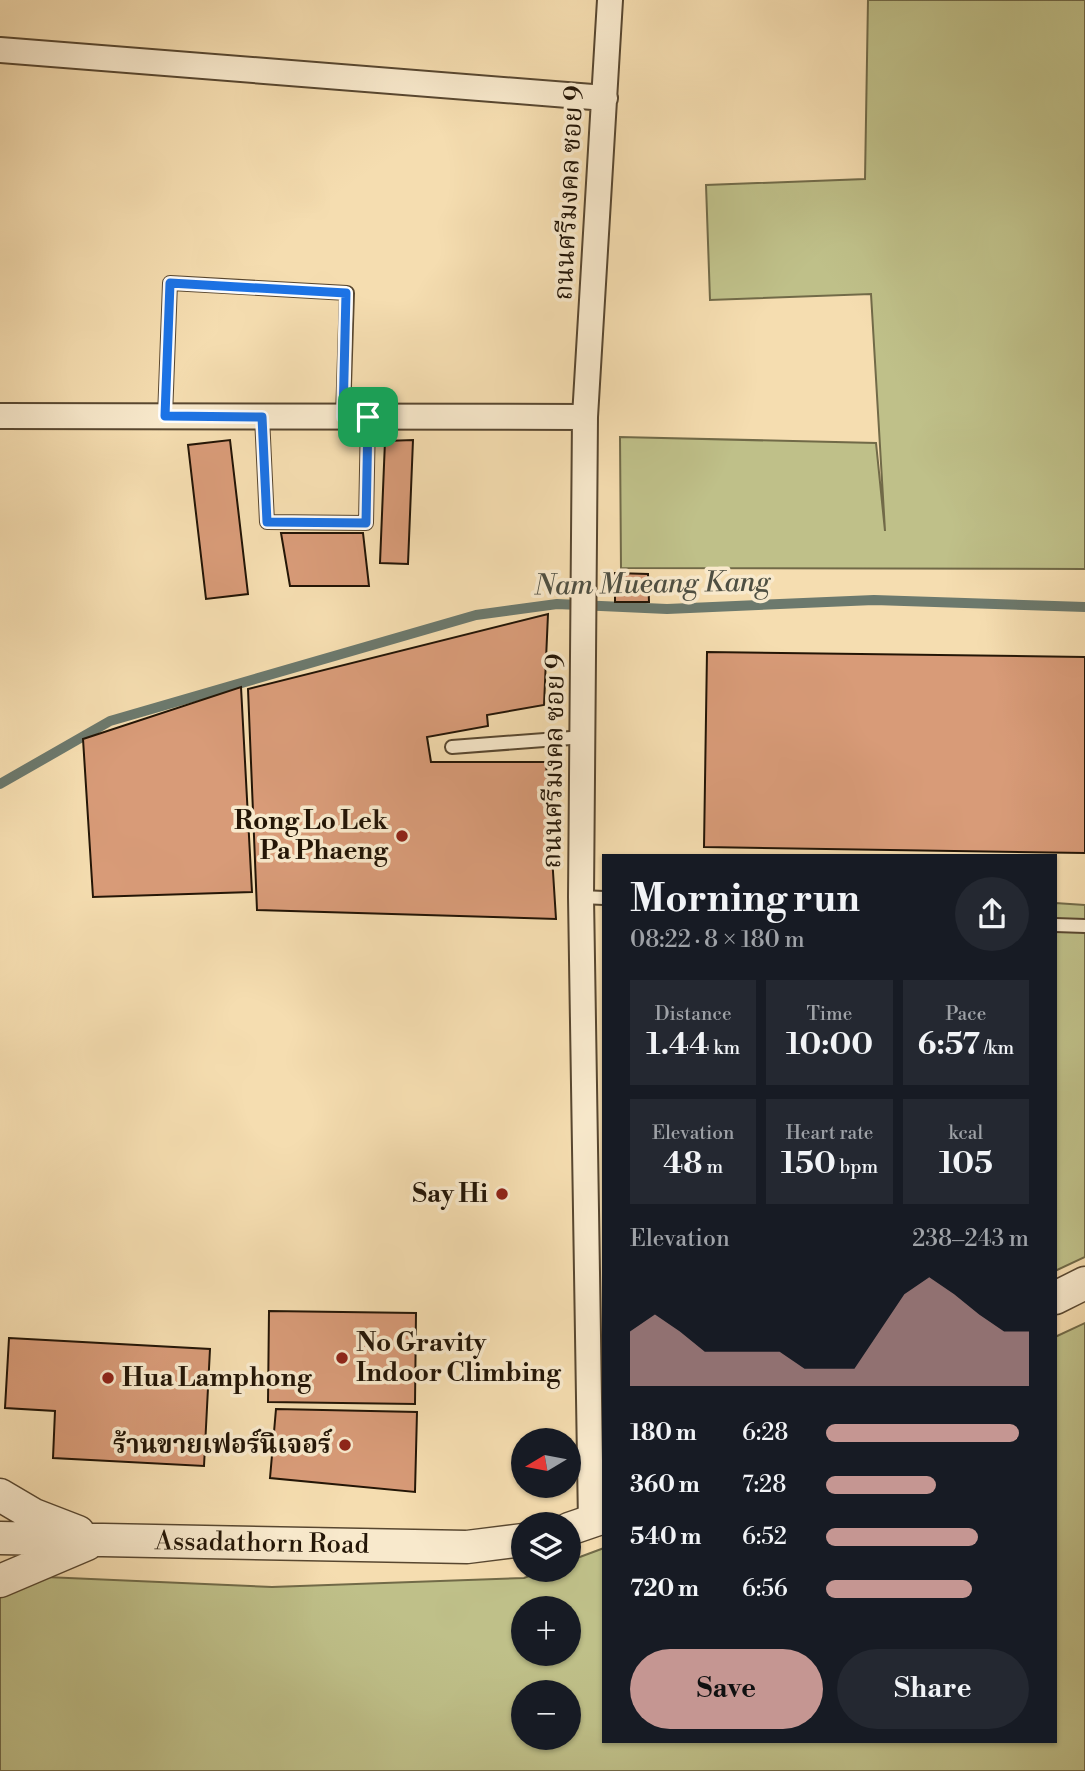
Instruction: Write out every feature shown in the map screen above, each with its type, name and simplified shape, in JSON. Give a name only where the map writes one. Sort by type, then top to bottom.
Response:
[{"type":"street","name":"ถนนศรีมงคล ซอย 9","points":[[588,1523],[592,897],[584,737],[585,417],[610,0]]},
{"type":"street","points":[[0,50],[604,98]]},
{"type":"street","points":[[0,416],[585,417]]},
{"type":"street","points":[[1057,1297],[1085,1283]]},
{"type":"street","points":[[0,1495],[34,1515],[98,1540]]},
{"type":"street","name":"Assadathorn Road","points":[[0,1538],[467,1547],[511,1542]]},
{"type":"street","points":[[0,1581],[98,1540]]},
{"type":"lane","points":[[165,416],[170,283],[346,293],[343,417]]},
{"type":"lane","points":[[262,417],[267,522],[366,523],[368,417]]},
{"type":"lane","points":[[452,747],[584,737]]},
{"type":"lane","points":[[1057,925],[1085,926]]},
{"type":"green space","points":[[868,0],[1085,0],[1085,569],[621,568],[620,437],[876,443],[885,531],[871,294],[710,300],[706,185],[865,179]]},
{"type":"green space","points":[[1057,903],[1085,905],[1085,1257],[1057,1270]]},
{"type":"green space","points":[[1085,1323],[1085,1771],[0,1771],[0,1597],[23,1576],[272,1587],[511,1578],[511,1582],[581,1582],[581,1557],[602,1549],[602,1743],[1057,1743],[1057,1336]]},
{"type":"building","points":[[230,440],[248,594],[206,599],[188,445]]},
{"type":"building","points":[[413,440],[408,564],[380,563],[385,441]]},
{"type":"building","points":[[281,533],[363,533],[369,586],[290,586]]},
{"type":"building","points":[[615,573],[648,574],[649,602],[615,602]]},
{"type":"building","name":"Rong Lo Lek Pa Phaeng","points":[[548,614],[544,705],[487,715],[488,726],[427,737],[431,762],[546,762],[556,919],[257,910],[248,689]]},
{"type":"building","points":[[707,652],[1085,657],[1085,853],[704,847]]},
{"type":"building","points":[[241,687],[252,892],[93,897],[83,739]]},
{"type":"building","name":"No Gravity Indoor Climbing","points":[[269,1311],[416,1313],[415,1404],[268,1402]]},
{"type":"building","name":"Hua Lamphong","points":[[9,1338],[210,1349],[204,1466],[53,1458],[55,1411],[5,1408]]},
{"type":"building","name":"ร้านขายเฟอร์นิเจอร์","points":[[276,1409],[417,1412],[415,1492],[270,1478]]},
{"type":"waterway","name":"Nam Mueang Kang","points":[[0,784],[110,721],[476,615],[557,604],[667,609],[874,600],[1085,607]]},
{"type":"place","name":"Rong Lo Lek Pa Phaeng","points":[[402,836]]},
{"type":"place","name":"Say Hi","points":[[502,1194]]},
{"type":"place","name":"No Gravity Indoor Climbing","points":[[342,1358]]},
{"type":"place","name":"Hua Lamphong","points":[[108,1378]]},
{"type":"place","name":"ร้านขายเฟอร์นิเจอร์","points":[[345,1445]]},
{"type":"route","points":[[170,283],[346,293],[343,417],[368,417],[366,523],[267,522],[262,417],[165,416],[170,283]]}]
